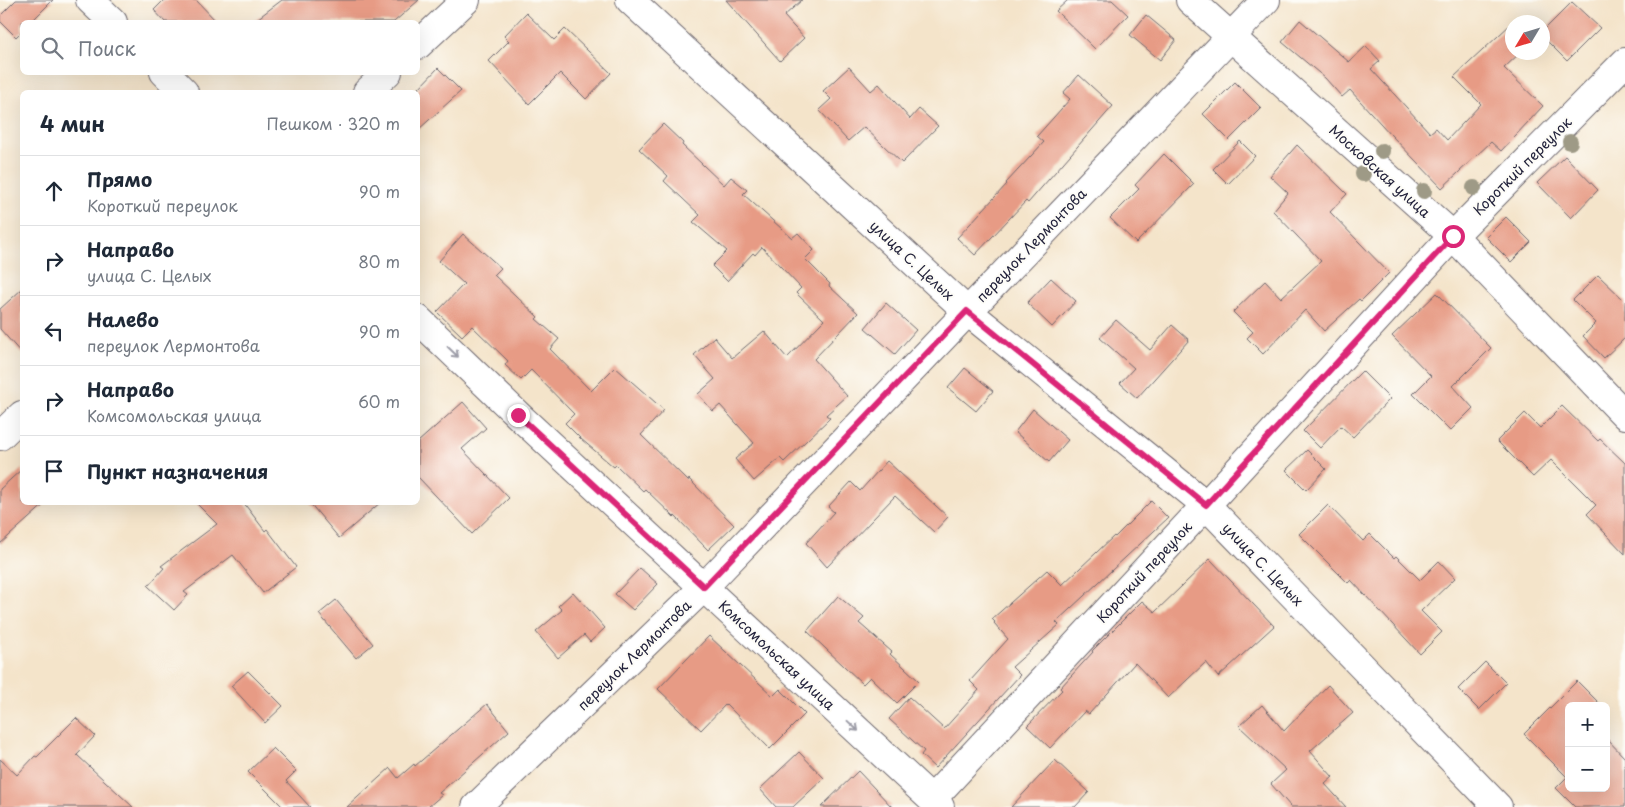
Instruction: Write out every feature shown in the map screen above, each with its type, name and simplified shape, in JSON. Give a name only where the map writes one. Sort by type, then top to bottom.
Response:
[{"type":"street","points":[[90,0],[111,20]]},
{"type":"street","points":[[420,43],[466,0]]},
{"type":"street","name":"улица С. Целых","points":[[630,0],[967,311],[1206,505],[1498,807]]},
{"type":"street","name":"Московская улица","points":[[1190,0],[1453,236],[1625,415]]},
{"type":"street","name":"переулок Лермонтова","points":[[476,807],[704,587],[1266,0]]},
{"type":"street","name":"Короткий переулок","points":[[936,803],[1453,236],[1625,62]]},
{"type":"street","points":[[167,75],[182,90]]},
{"type":"street","points":[[369,90],[385,75]]},
{"type":"street","name":"Комсомольская улица","points":[[420,321],[518,415],[936,803]]},
{"type":"street","points":[[0,436],[20,417]]},
{"type":"building","points":[[16,0],[53,0],[33,20],[20,20],[20,33],[16,37],[0,21],[0,16]]},
{"type":"building","points":[[164,0],[196,0],[215,20],[163,20],[154,10]]},
{"type":"building","points":[[282,0],[419,0],[396,20],[256,20]]},
{"type":"building","points":[[726,0],[802,0],[784,16],[804,38],[780,61]]},
{"type":"building","points":[[1068,0],[1112,0],[1128,15],[1095,49],[1056,11]]},
{"type":"building","points":[[1572,2],[1600,28],[1567,61],[1550,44],[1550,24]]},
{"type":"building","points":[[526,13],[554,40],[565,29],[611,73],[586,99],[560,73],[529,104],[489,61],[509,41],[504,36]]},
{"type":"building","points":[[1146,15],[1176,40],[1160,60],[1130,35]]},
{"type":"building","points":[[1300,20],[1349,62],[1366,46],[1380,61],[1371,69],[1430,133],[1436,128],[1447,140],[1481,104],[1454,77],[1505,30],[1505,60],[1512,60],[1504,68],[1543,106],[1501,151],[1491,142],[1442,188],[1350,90],[1342,97],[1325,78],[1282,42]]},
{"type":"building","points":[[849,67],[871,91],[879,84],[910,119],[919,109],[938,126],[902,163],[864,127],[848,141],[819,110],[831,99],[823,91]]},
{"type":"building","points":[[438,68],[461,91],[420,128],[420,90],[418,89]]},
{"type":"building","points":[[1079,75],[1113,106],[1028,203],[1026,201],[975,255],[957,238],[1044,142],[1037,136],[1070,99],[1063,93]]},
{"type":"building","points":[[1235,82],[1261,108],[1229,140],[1203,114]]},
{"type":"building","points":[[663,124],[724,185],[731,177],[747,190],[743,194],[792,238],[798,233],[814,250],[805,259],[830,284],[829,286],[858,313],[814,359],[847,396],[826,415],[830,418],[784,462],[780,458],[754,481],[735,459],[754,443],[720,405],[713,411],[698,394],[715,379],[694,355],[714,337],[732,358],[764,331],[787,358],[824,320],[796,293],[801,288],[762,247],[755,255],[753,253],[727,281],[712,266],[727,251],[693,222],[700,215],[664,181],[668,176],[639,149]]},
{"type":"building","points":[[1240,141],[1255,156],[1228,184],[1213,169]]},
{"type":"building","points":[[1297,145],[1347,194],[1330,212],[1389,273],[1361,301],[1359,299],[1324,331],[1305,310],[1263,354],[1247,338],[1253,332],[1233,312],[1265,281],[1281,298],[1321,261],[1273,211],[1288,193],[1270,176]]},
{"type":"building","points":[[1164,154],[1194,184],[1136,243],[1110,218],[1139,189],[1135,185]]},
{"type":"building","points":[[1565,156],[1598,190],[1571,218],[1537,183]]},
{"type":"building","points":[[1506,217],[1531,242],[1511,262],[1486,237]]},
{"type":"building","points":[[463,234],[501,268],[494,275],[538,317],[536,319],[559,339],[550,349],[591,391],[615,367],[664,410],[641,435],[688,481],[689,479],[734,525],[708,550],[645,489],[643,491],[616,465],[614,467],[565,423],[574,414],[531,370],[521,380],[505,365],[508,361],[472,326],[462,336],[437,312],[464,284],[439,261]]},
{"type":"building","points":[[1598,275],[1625,301],[1625,338],[1604,358],[1583,336],[1596,323],[1573,300]]},
{"type":"building","points":[[1051,278],[1076,301],[1052,327],[1027,303]]},
{"type":"building","points":[[20,291],[20,352],[0,329],[0,309]]},
{"type":"building","points":[[1437,293],[1491,348],[1453,386],[1473,408],[1450,431],[1413,394],[1431,376],[1392,336]]},
{"type":"building","points":[[886,303],[916,330],[895,354],[865,328]]},
{"type":"building","points":[[1116,320],[1150,350],[1172,325],[1189,340],[1137,398],[1120,383],[1134,368],[1100,338]]},
{"type":"building","points":[[965,368],[993,391],[976,411],[948,388]]},
{"type":"building","points":[[1362,371],[1390,399],[1353,437],[1341,426],[1320,448],[1303,431]]},
{"type":"building","points":[[463,402],[486,428],[462,449],[509,498],[472,534],[420,479],[420,440]]},
{"type":"building","points":[[1562,406],[1598,441],[1600,439],[1625,463],[1625,554],[1587,514],[1596,505],[1551,460],[1533,477],[1497,441],[1525,413],[1540,428]]},
{"type":"building","points":[[1033,409],[1068,440],[1049,462],[1015,432]]},
{"type":"building","points":[[1307,450],[1326,469],[1306,490],[1286,470]]},
{"type":"building","points":[[887,461],[948,517],[934,532],[895,496],[827,567],[806,543],[834,512],[828,507],[851,482],[860,491]]},
{"type":"building","points":[[20,471],[20,505],[44,505],[0,544],[0,489]]},
{"type":"building","points":[[1151,501],[1168,518],[1056,622],[1059,625],[1012,667],[1020,675],[935,768],[921,755],[924,751],[889,719],[909,697],[944,729],[979,690],[970,681],[1008,639],[992,619],[1047,570],[1062,585]]},
{"type":"building","points":[[198,505],[245,505],[265,531],[267,529],[296,567],[263,593],[233,555],[184,592],[188,595],[174,610],[148,586],[164,568],[161,566],[217,524]]},
{"type":"building","points":[[312,505],[378,505],[339,538]]},
{"type":"building","points":[[1328,505],[1363,541],[1370,534],[1420,580],[1439,561],[1455,578],[1421,611],[1442,632],[1420,654],[1351,580],[1348,583],[1299,534]]},
{"type":"building","points":[[1210,559],[1274,626],[1218,677],[1206,662],[1168,698],[1135,663],[1089,714],[1085,711],[1050,748],[1027,726],[1062,690],[1060,688],[1092,651],[1142,601],[1155,612]]},
{"type":"building","points":[[640,568],[658,584],[633,610],[615,594]]},
{"type":"building","points":[[573,592],[605,628],[590,642],[584,635],[558,658],[536,632],[562,610],[558,606]]},
{"type":"building","points":[[838,596],[864,618],[859,623],[892,652],[890,654],[919,681],[897,703],[870,677],[863,684],[807,631]]},
{"type":"building","points":[[336,600],[373,644],[356,658],[319,614]]},
{"type":"building","points":[[709,636],[773,696],[780,689],[805,714],[770,749],[726,704],[701,730],[658,689]]},
{"type":"building","points":[[1485,662],[1506,683],[1479,710],[1458,689]]},
{"type":"building","points":[[248,671],[283,706],[265,723],[231,686]]},
{"type":"building","points":[[1577,681],[1598,702],[1565,702],[1565,775],[1524,734]]},
{"type":"building","points":[[1328,685],[1353,713],[1310,751],[1333,777],[1325,784],[1346,807],[1291,807],[1271,784],[1286,770],[1239,726],[1262,705],[1284,731]]},
{"type":"building","points":[[487,704],[509,731],[439,793],[442,795],[428,807],[347,807],[390,768],[398,778],[414,764],[415,766]]},
{"type":"building","points":[[76,718],[95,736],[77,755],[133,807],[0,807],[0,759],[17,775]]},
{"type":"building","points":[[1610,742],[1625,758],[1625,807],[1575,807],[1556,788],[1565,779],[1565,792],[1610,792]]},
{"type":"building","points":[[273,748],[296,771],[286,781],[310,807],[283,807],[248,772]]},
{"type":"building","points":[[799,752],[824,778],[793,807],[776,807],[760,789]]},
{"type":"building","points":[[1055,760],[1089,792],[1075,807],[1011,807]]},
{"type":"building","points":[[858,771],[892,807],[821,807]]},
{"type":"route","points":[[518,415],[704,587],[967,311],[1206,505],[1453,236]]}]
